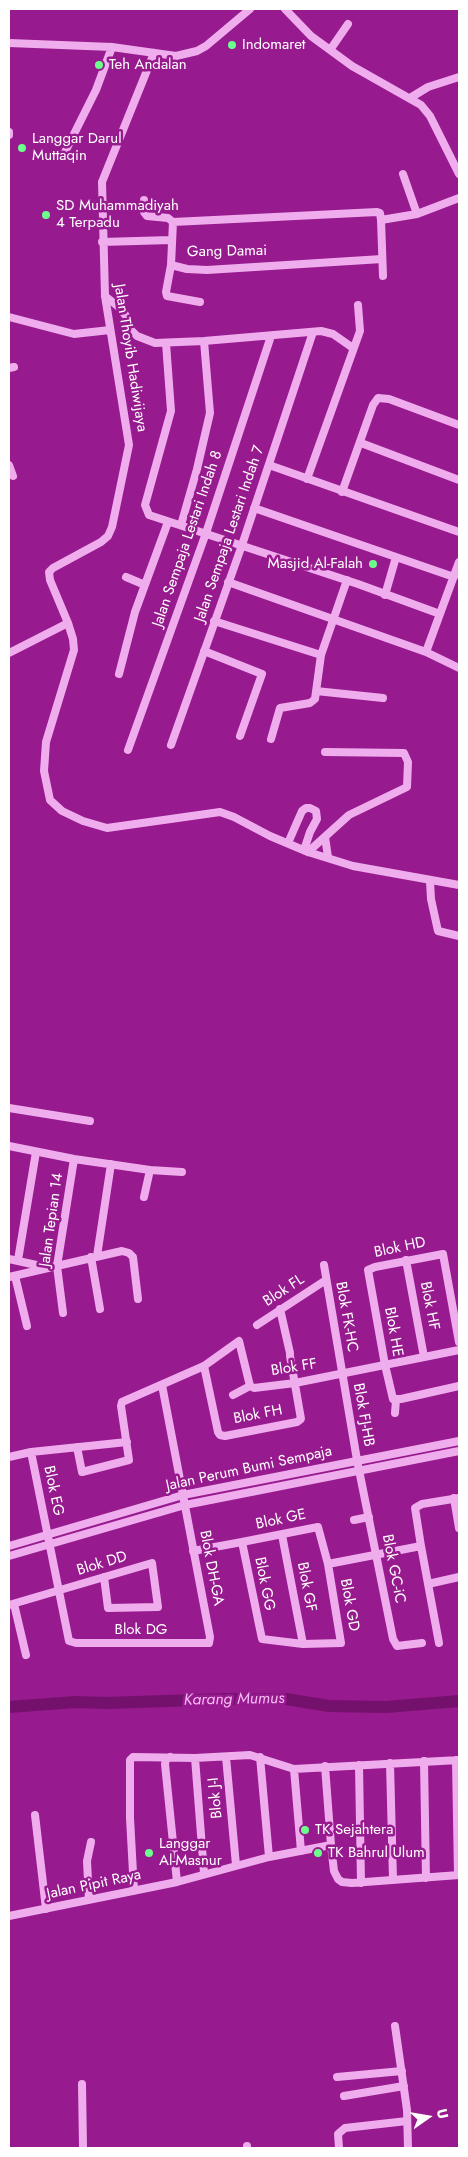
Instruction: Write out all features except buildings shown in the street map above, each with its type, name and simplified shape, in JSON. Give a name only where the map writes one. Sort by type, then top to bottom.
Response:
[{"type":"street","points":[[236,9],[242,15]]},
{"type":"street","points":[[9,43],[112,47],[176,56],[197,51],[216,38],[250,9]]},
{"type":"street","points":[[284,9],[306,31],[368,77],[421,105],[430,116],[459,174]]},
{"type":"street","points":[[330,50],[348,24]]},
{"type":"street","points":[[64,152],[96,90],[112,47]]},
{"type":"street","name":"Jalan Thoyib Hadiwijaya","points":[[154,53],[104,176],[102,189],[105,296],[129,434],[128,453],[112,527],[108,536],[49,572],[50,580],[73,639],[73,655],[54,712],[45,755],[46,783],[50,800],[56,807],[83,821],[107,828],[220,812],[306,851],[354,866],[459,885]]},
{"type":"street","points":[[410,98],[428,87],[458,76]]},
{"type":"street","points":[[402,174],[417,214]]},
{"type":"street","points":[[383,276],[380,220],[417,214],[459,198]]},
{"type":"street","points":[[144,200],[144,212],[147,216],[168,218],[173,222]]},
{"type":"street","name":"Gang Damai","points":[[380,220],[380,213],[377,212],[173,222],[172,265],[187,269],[207,270],[382,259]]},
{"type":"street","points":[[102,242],[172,240]]},
{"type":"street","points":[[172,265],[166,292],[167,296],[200,302]]},
{"type":"street","points":[[105,296],[120,308],[126,316],[131,330],[137,336],[147,341],[166,343],[204,341],[313,332],[333,334],[353,348]]},
{"type":"street","points":[[306,479],[361,327],[358,305]]},
{"type":"street","points":[[9,317],[74,334],[110,330]]},
{"type":"street","name":"Jalan Sempaja Lestari Indah 7","points":[[171,745],[242,545],[313,332]]},
{"type":"street","name":"Jalan Sempaja Lestari Indah 8","points":[[128,750],[206,532],[271,336]]},
{"type":"street","points":[[181,525],[198,469],[210,413],[204,341]]},
{"type":"street","points":[[166,343],[171,411],[145,506],[149,515],[206,532],[440,614]]},
{"type":"street","points":[[342,492],[373,405],[379,397],[459,424]]},
{"type":"street","points":[[361,442],[459,480]]},
{"type":"street","points":[[9,465],[13,476]]},
{"type":"street","points":[[269,465],[459,532]]},
{"type":"street","points":[[254,508],[454,577]]},
{"type":"street","points":[[119,674],[135,612],[168,522]]},
{"type":"street","points":[[386,595],[396,557]]},
{"type":"street","points":[[426,652],[459,562]]},
{"type":"street","points":[[126,577],[145,585]]},
{"type":"street","points":[[271,739],[280,708],[313,702],[321,655],[347,580]]},
{"type":"street","points":[[228,582],[426,652],[459,668]]},
{"type":"street","points":[[214,620],[321,655]]},
{"type":"street","points":[[9,654],[68,623]]},
{"type":"street","points":[[204,651],[262,674],[240,736]]},
{"type":"street","points":[[316,691],[383,698]]},
{"type":"street","points":[[306,851],[349,815],[407,787],[408,762],[406,756],[399,753],[325,752]]},
{"type":"street","points":[[288,843],[302,811],[310,808],[316,811],[317,819],[310,832],[306,851]]},
{"type":"street","points":[[325,837],[328,858]]},
{"type":"street","points":[[430,881],[431,899],[438,931],[459,936]]},
{"type":"street","points":[[9,1108],[90,1121]]},
{"type":"street","points":[[9,1146],[74,1159],[150,1170],[182,1172]]},
{"type":"street","points":[[18,1260],[36,1152]]},
{"type":"street","name":"Jalan Tepian 14","points":[[63,1313],[54,1267],[74,1159]]},
{"type":"street","points":[[100,1309],[94,1256],[111,1164]]},
{"type":"street","points":[[144,1197],[150,1170]]},
{"type":"street","points":[[27,1326],[12,1276],[94,1256],[114,1252],[129,1253],[132,1257],[138,1300]]},
{"type":"street","name":"Blok HD","points":[[369,1273],[370,1268],[440,1253],[443,1254],[446,1260],[458,1323]]},
{"type":"street","points":[[9,1259],[54,1267]]},
{"type":"street","name":"Blok HF","points":[[406,1260],[424,1357]]},
{"type":"street","name":"Blok FK-HC","points":[[324,1265],[342,1374]]},
{"type":"street","name":"Blok HE","points":[[369,1273],[385,1365],[394,1398],[395,1413]]},
{"type":"street","name":"Blok FL","points":[[257,1325],[326,1280]]},
{"type":"street","points":[[280,1309],[295,1383]]},
{"type":"street","points":[[458,1323],[459,1342]]},
{"type":"street","points":[[77,1447],[82,1472],[129,1460],[120,1406],[122,1402],[204,1366],[239,1340],[250,1386],[233,1395]]},
{"type":"street","name":"Blok FF","points":[[250,1386],[254,1388],[295,1383],[459,1350]]},
{"type":"street","name":"Blok FH","points":[[204,1366],[219,1434],[225,1436],[297,1422],[301,1419],[295,1383]]},
{"type":"street","name":"Blok FJ-HB","points":[[342,1374],[360,1471]]},
{"type":"street","name":"Blok DH-GA","points":[[162,1385],[210,1636]]},
{"type":"street","points":[[394,1398],[459,1386]]},
{"type":"street","name":"Jalan Perum Bumi Sempaja","points":[[9,1546],[183,1495],[459,1441]]},
{"type":"street","points":[[9,1457],[31,1452],[127,1442]]},
{"type":"street","name":"Jalan Perum Bumi Sempaja","points":[[9,1556],[184,1505],[459,1451]]},
{"type":"street","name":"Blok EG","points":[[31,1452],[68,1638]]},
{"type":"street","name":"Blok GC-iC","points":[[360,1471],[395,1644],[397,1646],[422,1643]]},
{"type":"street","points":[[439,1643],[415,1508],[422,1504],[457,1498],[459,1528]]},
{"type":"street","points":[[354,1520],[369,1517]]},
{"type":"street","name":"Blok GE","points":[[242,1542],[318,1527],[328,1564]]},
{"type":"street","name":"Blok GF","points":[[282,1535],[303,1644]]},
{"type":"street","name":"Blok GG","points":[[193,1551],[242,1542],[262,1639],[303,1644]]},
{"type":"street","points":[[328,1564],[421,1546]]},
{"type":"street","name":"Blok DD","points":[[11,1604],[59,1592],[104,1577],[152,1563],[158,1607],[107,1607],[104,1577]]},
{"type":"street","name":"Blok GD","points":[[303,1644],[339,1644],[342,1641],[328,1564]]},
{"type":"street","points":[[428,1584],[459,1577]]},
{"type":"street","points":[[11,1604],[26,1655]]},
{"type":"street","name":"Blok DG","points":[[68,1638],[72,1643],[76,1644],[201,1644],[209,1643],[210,1636]]},
{"type":"street","points":[[134,1891],[130,1818],[130,1759],[139,1756],[195,1758],[250,1755],[294,1769],[325,1766],[458,1760],[458,1875],[361,1882],[342,1882],[338,1879],[334,1871],[331,1845],[325,1766]]},
{"type":"street","points":[[170,1757],[167,1758],[165,1764],[177,1882]]},
{"type":"street","name":"Blok J-I","points":[[226,1757],[236,1866]]},
{"type":"street","points":[[260,1757],[269,1857]]},
{"type":"street","points":[[195,1758],[204,1873]]},
{"type":"street","points":[[424,1761],[426,1878]]},
{"type":"street","points":[[390,1763],[393,1880]]},
{"type":"street","points":[[359,1765],[361,1882]]},
{"type":"street","points":[[294,1769],[301,1851]]},
{"type":"street","points":[[35,1815],[46,1909]]},
{"type":"street","points":[[90,1842],[87,1861],[90,1900]]},
{"type":"street","name":"Jalan Pipit Raya","points":[[9,1916],[177,1882],[204,1873],[269,1857],[331,1845]]},
{"type":"street","points":[[395,2026],[404,2086],[408,2148]]},
{"type":"street","points":[[337,2077],[402,2071]]},
{"type":"street","points":[[82,2084],[83,2148]]},
{"type":"street","points":[[344,2096],[404,2086]]},
{"type":"street","points":[[339,2148],[338,2134],[345,2128],[407,2120]]},
{"type":"waterway","name":"Karang Mumus","points":[[9,1707],[75,1702],[107,1703],[225,1699],[286,1699],[329,1706],[386,1707],[459,1701]]},
{"type":"place","name":"Indomaret","points":[[232,45]]},
{"type":"place","name":"Teh Andalan","points":[[99,65]]},
{"type":"place","name":"Langgar Darul Muttaqin","points":[[22,148]]},
{"type":"place","name":"SD Muhammadiyah 4 Terpadu","points":[[46,215]]},
{"type":"place","name":"Masjid Al-Falah","points":[[373,564]]},
{"type":"place","name":"TK Sejahtera","points":[[305,1830]]},
{"type":"place","name":"Langgar Al-Masnur","points":[[149,1853]]},
{"type":"place","name":"TK Bahrul Ulum","points":[[318,1853]]}]
